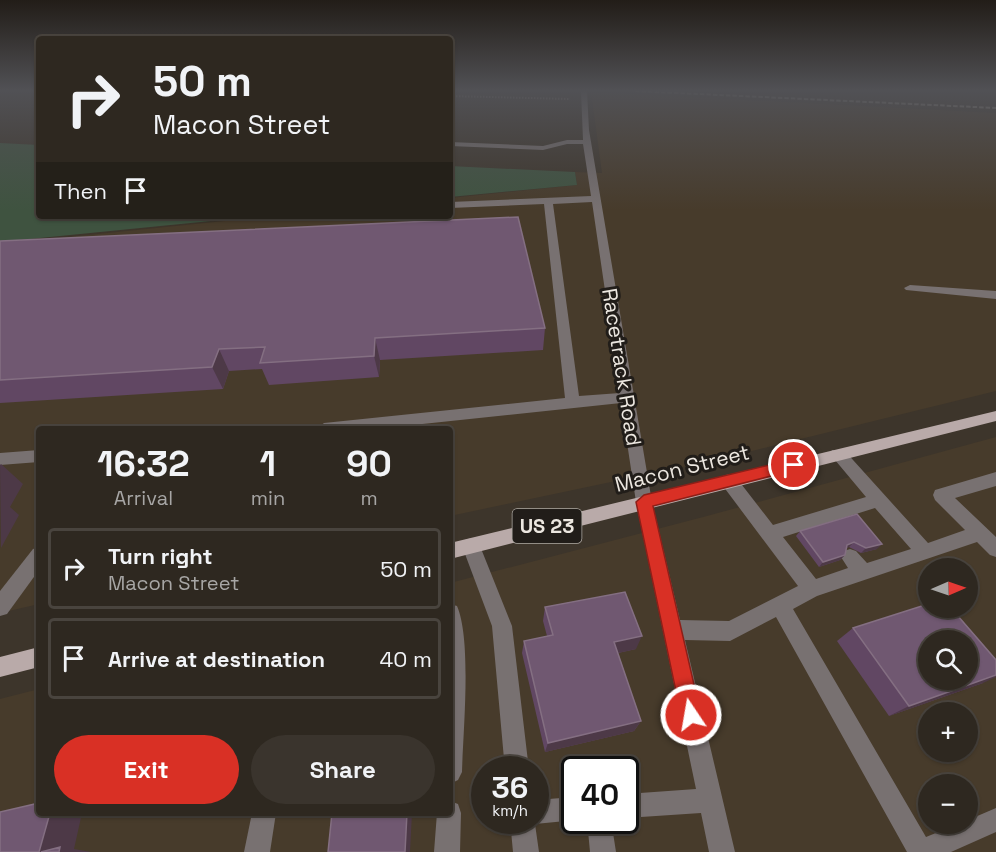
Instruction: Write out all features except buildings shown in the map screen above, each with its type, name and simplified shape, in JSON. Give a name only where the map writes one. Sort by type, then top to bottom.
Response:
[{"type":"main road","name":"Macon Street","points":[[453,550],[996,416]]},
{"type":"main road","points":[[0,667],[36,658]]},
{"type":"street","name":"Racetrack Road","points":[[586,131],[644,502],[722,852]]},
{"type":"street","points":[[453,144],[543,148],[567,142],[587,142]]},
{"type":"street","points":[[453,205],[596,199]]},
{"type":"street","points":[[548,200],[573,402]]},
{"type":"street","points":[[910,288],[996,295]]},
{"type":"street","points":[[352,426],[627,397]]},
{"type":"street","points":[[838,454],[877,501],[925,552]]},
{"type":"street","points":[[0,459],[36,456]]},
{"type":"street","points":[[996,479],[941,495],[996,549]]},
{"type":"street","points":[[729,481],[812,589]]},
{"type":"street","points":[[770,534],[822,523],[877,501]]},
{"type":"street","points":[[673,630],[730,631],[812,589],[979,533]]},
{"type":"street","points":[[471,546],[501,626],[515,756]]},
{"type":"street","points":[[850,557],[863,572]]},
{"type":"street","points":[[0,607],[36,559]]},
{"type":"street","points":[[780,604],[921,852],[996,820]]},
{"type":"street","points":[[639,805],[710,800]]},
{"type":"street","points":[[257,852],[263,816]]},
{"type":"street","points":[[447,852],[449,816]]},
{"type":"street","points":[[524,834],[526,852]]},
{"type":"street","points":[[601,834],[603,852]]},
{"type":"shaded area","points":[[596,131],[996,131],[996,391],[715,460],[453,515],[453,426],[36,426],[36,605],[0,613],[0,244],[245,219],[453,219],[453,198],[577,185],[575,172],[602,173]]},
{"type":"shaded area","points":[[996,437],[996,852],[0,852],[0,699],[36,690],[36,816],[453,816],[453,582]]},
{"type":"green space","points":[[0,143],[36,145],[36,219],[231,219],[0,242]]},
{"type":"green space","points":[[453,166],[575,172],[577,185],[453,197]]},
{"type":"route","points":[[691,715],[644,502],[794,465]]}]
